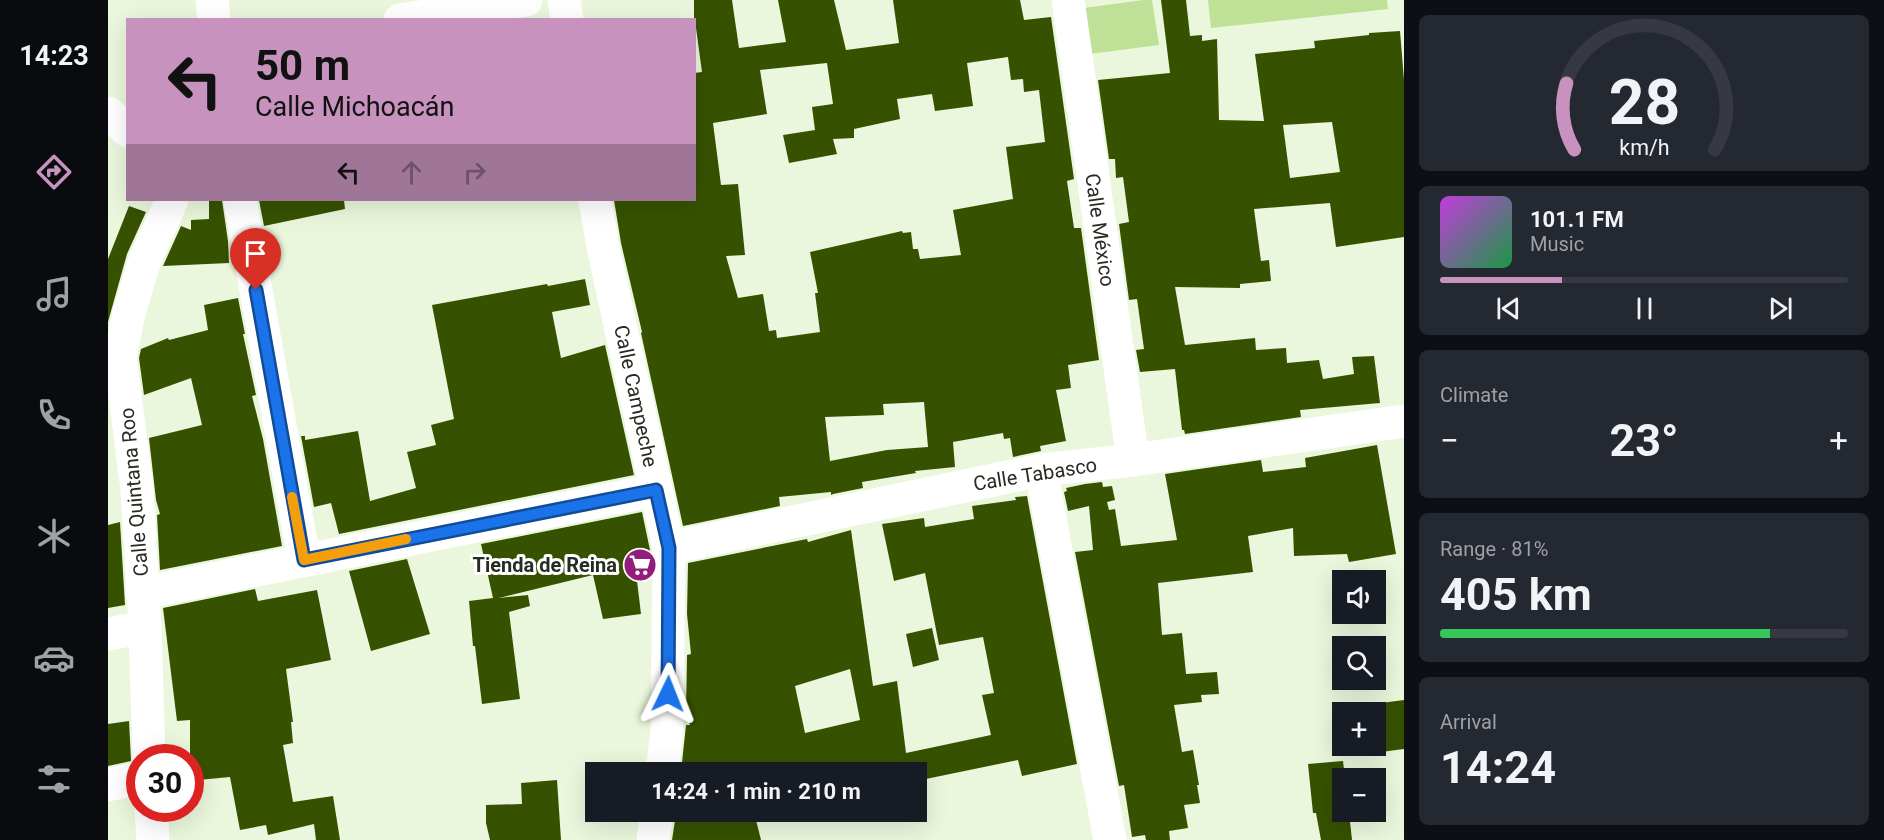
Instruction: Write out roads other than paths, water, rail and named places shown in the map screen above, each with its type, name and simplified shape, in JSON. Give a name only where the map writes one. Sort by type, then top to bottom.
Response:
[{"type":"street","points":[[212,0],[214,18]]},
{"type":"street","points":[[413,18],[526,0]]},
{"type":"street","points":[[564,0],[567,18]]},
{"type":"street","name":"Calle México","points":[[1068,0],[1133,460]]},
{"type":"street","points":[[108,113],[126,129]]},
{"type":"street","name":"Calle Quintana Roo","points":[[148,744],[145,627],[137,489],[120,357],[129,313],[145,260],[172,201]]},
{"type":"street","points":[[240,201],[304,560]]},
{"type":"street","name":"Calle Campeche","points":[[595,201],[603,247],[669,548],[667,732],[663,762]]},
{"type":"street","name":"Calle Tabasco","points":[[669,548],[1041,470],[1133,460],[1404,421]]},
{"type":"street","points":[[1041,470],[1110,840]]},
{"type":"street","points":[[142,593],[656,490]]},
{"type":"street","points":[[108,634],[145,627]]},
{"type":"street","points":[[108,785],[126,781]]},
{"type":"street","points":[[152,822],[153,840]]},
{"type":"street","points":[[653,840],[656,822]]},
{"type":"place","name":"Tienda de Reina","points":[[640,565]]}]
